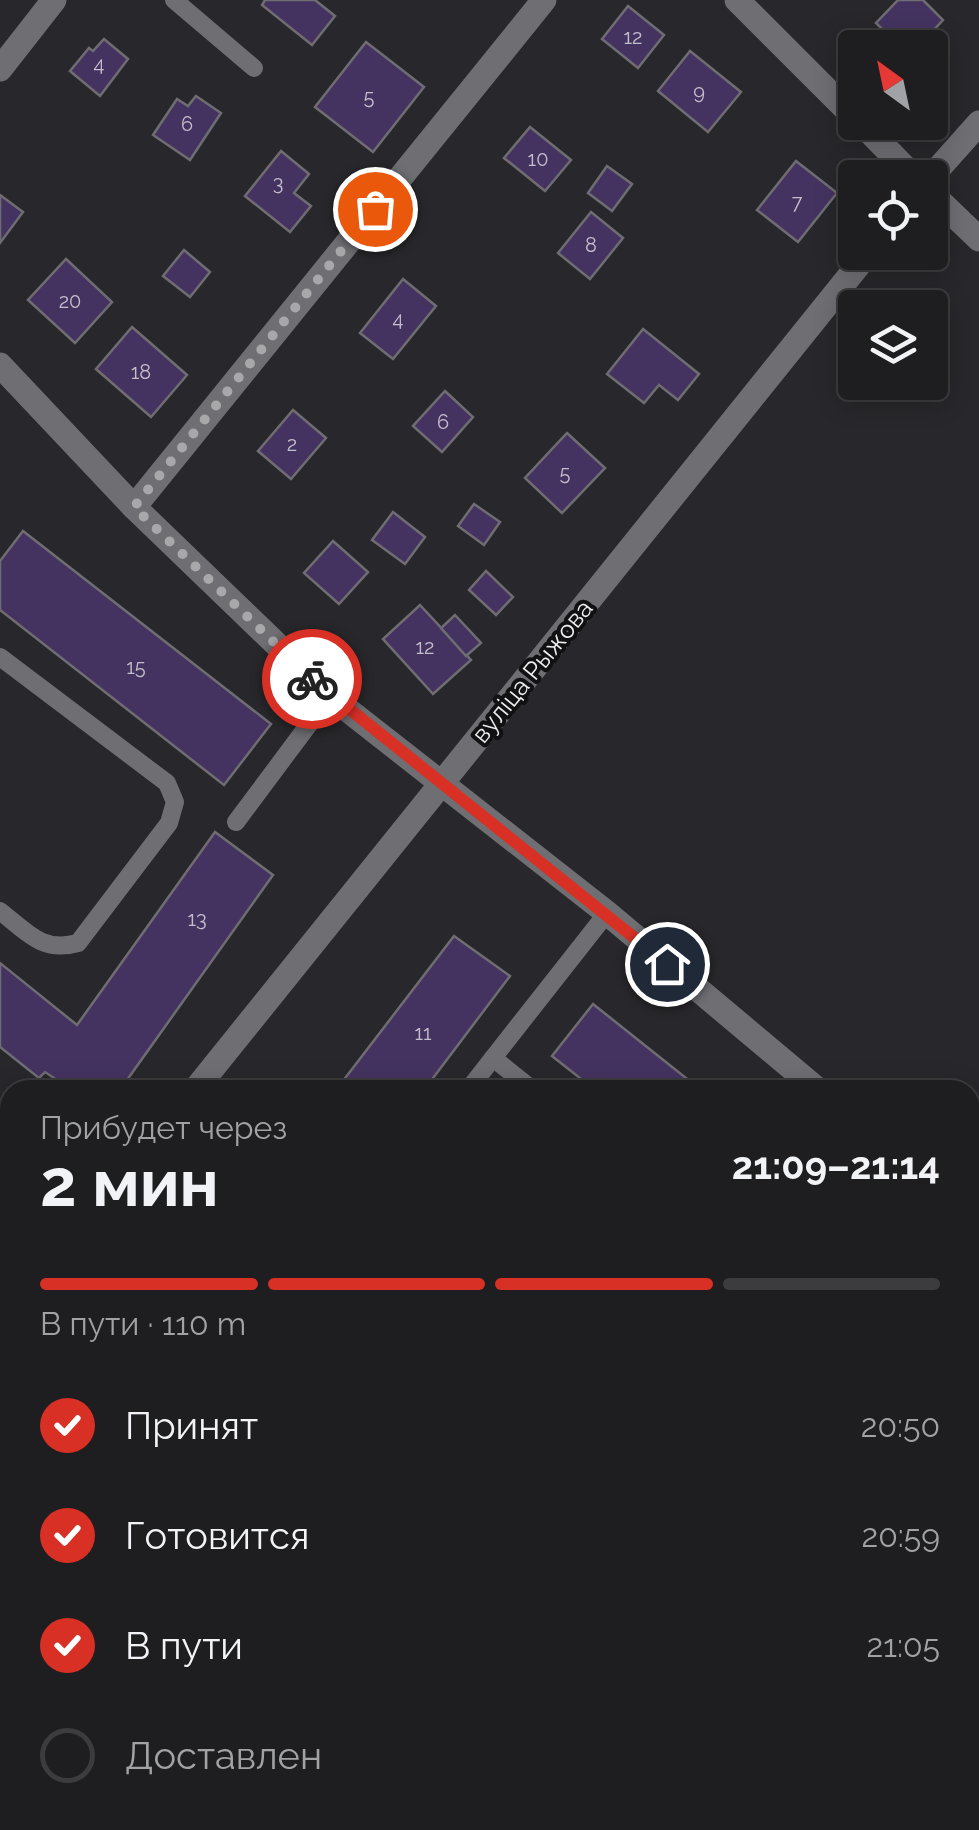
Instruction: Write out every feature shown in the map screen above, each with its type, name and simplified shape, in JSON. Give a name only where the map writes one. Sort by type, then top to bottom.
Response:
[{"type":"street","points":[[0,70],[54,0]]},
{"type":"street","points":[[134,507],[544,0]]},
{"type":"street","points":[[737,0],[838,100]]},
{"type":"street","points":[[946,160],[979,123]]},
{"type":"street","points":[[878,140],[897,160]]},
{"type":"street","points":[[948,209],[979,239]]},
{"type":"street","name":"вуліца Рыжова","points":[[204,1080],[855,270]]},
{"type":"street","points":[[3,376],[330,696],[607,913],[806,1080]]},
{"type":"lane","points":[[174,0],[254,68]]},
{"type":"lane","points":[[0,656],[167,783],[176,802],[170,823],[78,943],[60,948],[38,942],[0,910]]},
{"type":"lane","points":[[236,822],[330,696]]},
{"type":"lane","points":[[476,1080],[607,913]]},
{"type":"lane","points":[[493,1058],[520,1080]]},
{"type":"building","points":[[265,0],[315,0],[335,16],[312,45],[262,5]]},
{"type":"building","points":[[898,0],[923,0],[943,20],[934,30],[883,30],[876,23]]},
{"type":"building","points":[[628,6],[664,35],[638,68],[602,39]]},
{"type":"building","points":[[104,39],[128,59],[100,96],[70,71],[89,48],[93,51]]},
{"type":"building","points":[[366,42],[424,87],[373,152],[315,107]]},
{"type":"building","points":[[690,51],[741,92],[708,132],[658,91]]},
{"type":"building","points":[[196,96],[221,113],[190,160],[153,135],[177,99],[188,106]]},
{"type":"building","points":[[530,127],[571,160],[545,191],[504,158]]},
{"type":"building","points":[[281,151],[309,174],[294,193],[311,206],[290,232],[245,196]]},
{"type":"building","points":[[796,161],[837,193],[798,242],[757,210]]},
{"type":"building","points":[[607,166],[632,184],[612,211],[588,193]]},
{"type":"building","points":[[0,195],[23,212],[0,243]]},
{"type":"building","points":[[591,212],[623,238],[590,279],[558,253]]},
{"type":"building","points":[[184,250],[210,272],[190,297],[163,276]]},
{"type":"building","points":[[66,259],[112,302],[75,343],[28,300]]},
{"type":"building","points":[[403,279],[436,306],[393,359],[360,333]]},
{"type":"building","points":[[132,327],[187,375],[151,417],[96,369]]},
{"type":"building","points":[[643,329],[699,374],[678,400],[659,385],[644,403],[607,374]]},
{"type":"building","points":[[445,391],[473,417],[442,452],[413,426]]},
{"type":"building","points":[[293,410],[326,438],[291,479],[258,451]]},
{"type":"building","points":[[567,433],[605,468],[562,513],[525,478]]},
{"type":"building","points":[[474,504],[500,522],[484,545],[458,526]]},
{"type":"building","points":[[393,512],[425,537],[405,564],[372,540]]},
{"type":"building","points":[[23,531],[271,724],[224,785],[0,610],[0,561]]},
{"type":"building","points":[[333,541],[368,572],[339,604],[304,573]]},
{"type":"building","points":[[486,571],[513,597],[496,615],[469,590]]},
{"type":"building","points":[[420,605],[471,660],[433,694],[383,639]]},
{"type":"building","points":[[455,615],[481,643],[466,656],[441,628]]},
{"type":"building","points":[[215,832],[273,875],[127,1080],[57,1080],[45,1072],[39,1078],[0,1047],[0,963],[77,1025]]},
{"type":"building","points":[[454,936],[510,976],[432,1080],[344,1080]]},
{"type":"building","points":[[593,1004],[688,1080],[582,1080],[552,1056]]},
{"type":"way so far","points":[[312,679],[134,507],[375,209]]},
{"type":"route","points":[[312,679],[667,964]]}]
